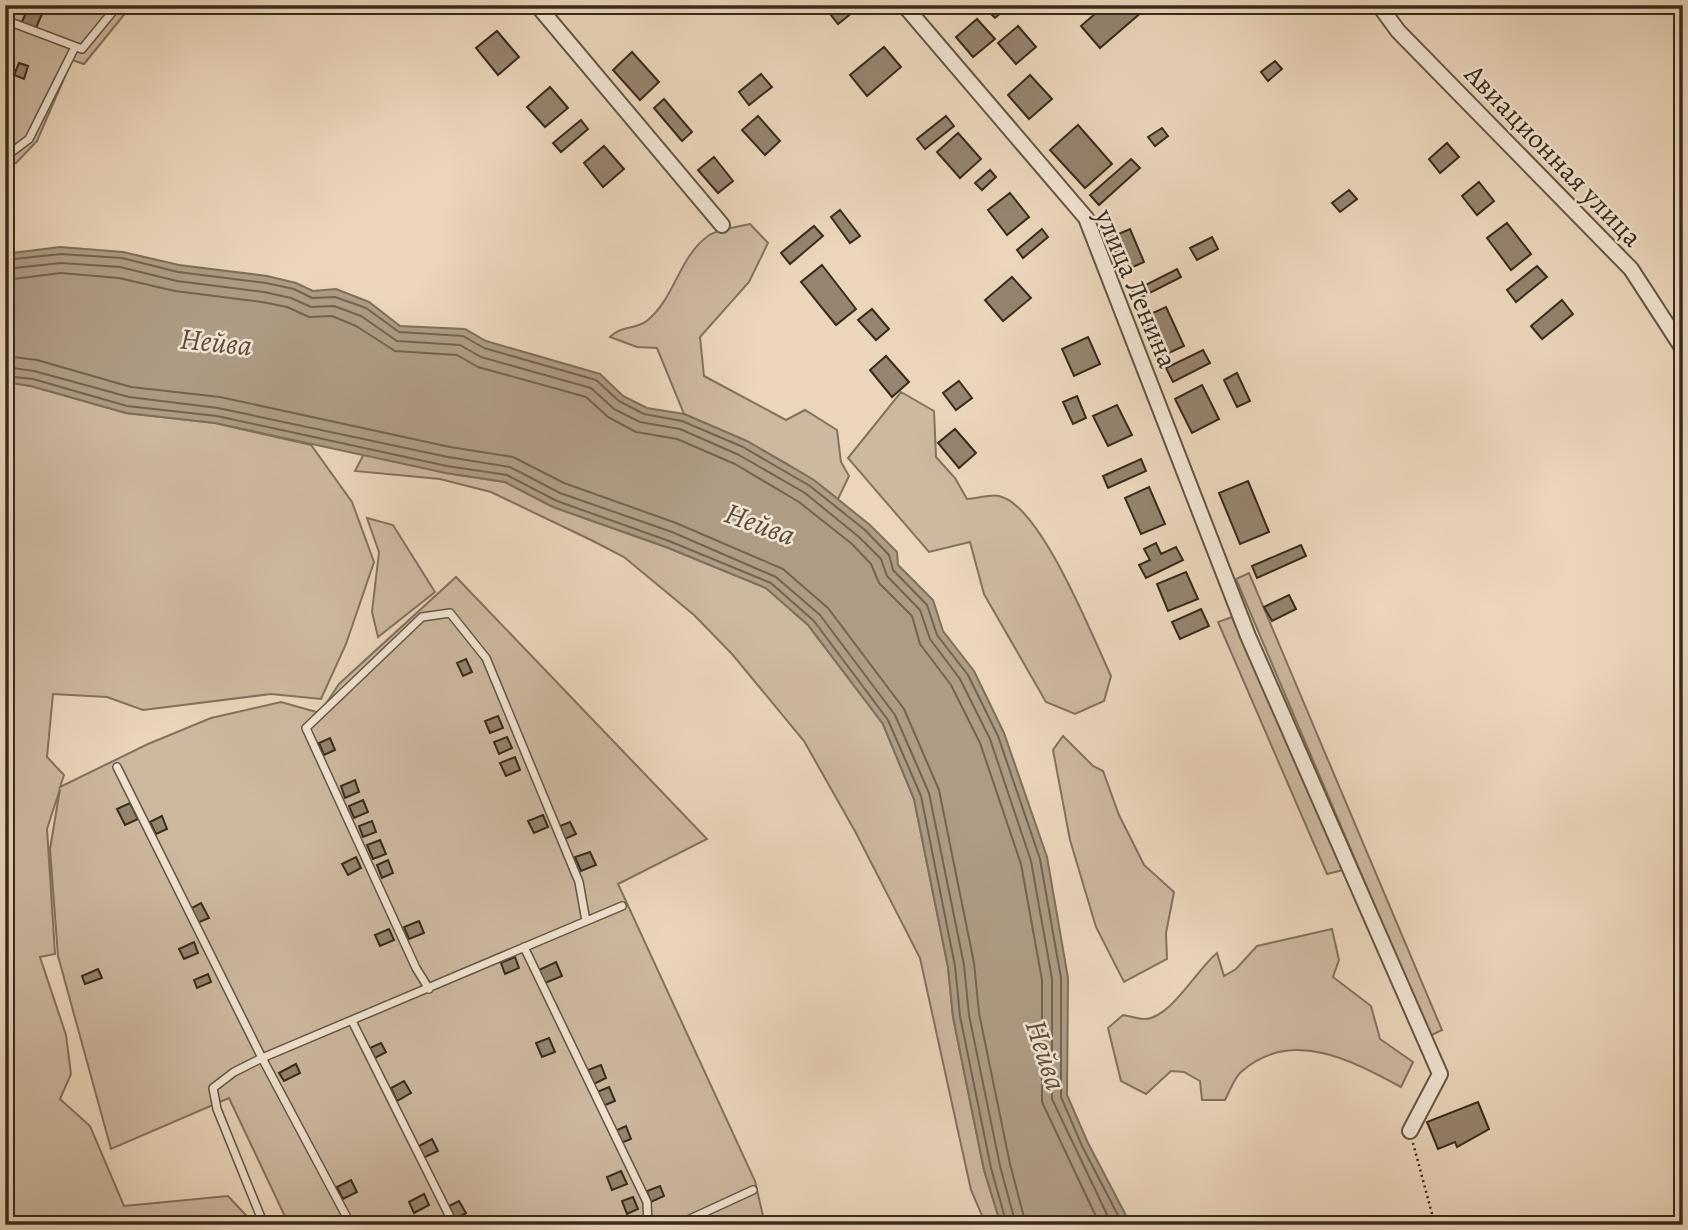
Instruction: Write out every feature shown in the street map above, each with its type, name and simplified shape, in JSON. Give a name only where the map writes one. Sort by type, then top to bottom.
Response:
[{"type":"street","points":[[537,5],[722,225]]},
{"type":"street","name":"улица Ленина","points":[[904,5],[1086,218],[1248,636],[1440,1074],[1410,1131]]},
{"type":"street","name":"Авиационная улица","points":[[1379,5],[1398,31],[1631,269],[1683,349]]},
{"type":"lane","points":[[5,20],[82,49],[118,5]]},
{"type":"lane","points":[[5,157],[29,139],[75,47]]},
{"type":"lane","points":[[429,989],[416,968],[306,728],[422,617],[450,613],[486,658],[579,882],[586,921]]},
{"type":"lane","points":[[117,767],[262,1058],[351,1225]]},
{"type":"lane","points":[[264,1225],[217,1109],[213,1088],[234,1072],[262,1058],[622,906]]},
{"type":"lane","points":[[524,947],[647,1202],[648,1225]]},
{"type":"lane","points":[[352,1021],[454,1225]]},
{"type":"lane","points":[[677,1225],[753,1190]]},
{"type":"path","points":[[1410,1131],[1435,1225]]},
{"type":"shaded area","points":[[5,5],[132,5],[84,64],[72,60],[37,141],[16,163],[5,164]]},
{"type":"shaded area","points":[[750,224],[768,243],[749,282],[700,337],[704,376],[786,420],[805,410],[837,430],[841,462],[849,476],[838,499],[802,473],[764,451],[684,414],[657,348],[637,347],[610,337],[614,333],[644,323],[657,311],[690,255],[708,236]]},
{"type":"shaded area","points":[[5,382],[31,386],[126,413],[215,423],[311,445],[352,502],[374,562],[346,644],[321,699],[271,694],[143,710],[107,697],[53,694],[47,757],[64,775],[60,787],[148,744],[211,718],[281,702],[320,713],[339,684],[456,577],[707,839],[618,884],[755,1181],[765,1225],[289,1225],[229,1098],[111,1149],[58,956],[50,849],[60,789],[47,829],[55,954],[40,957],[66,1035],[71,1074],[60,1099],[90,1126],[124,1206],[228,1196],[255,1225],[5,1225]]},
{"type":"shaded area","points":[[901,392],[934,411],[936,457],[955,478],[967,499],[999,496],[1015,505],[1032,523],[1048,547],[1079,605],[1111,676],[1104,701],[1075,714],[1046,702],[984,594],[970,542],[929,552],[848,458]]},
{"type":"shaded area","points":[[364,454],[446,473],[505,482],[553,507],[666,547],[766,588],[808,625],[883,724],[914,799],[948,967],[953,1017],[984,1170],[1001,1225],[986,1225],[971,1190],[920,958],[856,833],[804,741],[732,654],[694,615],[624,557],[491,492],[440,479],[355,471]]},
{"type":"shaded area","points":[[367,518],[393,525],[435,592],[378,637],[372,612],[379,552]]},
{"type":"shaded area","points":[[1249,573],[1442,1030],[1430,1036],[1236,579]]},
{"type":"shaded area","points":[[1232,617],[1343,870],[1327,874],[1218,622]]},
{"type":"shaded area","points":[[1063,736],[1093,766],[1103,771],[1119,815],[1144,865],[1174,892],[1166,933],[1167,959],[1124,982],[1096,927],[1070,840],[1053,750]]},
{"type":"shaded area","points":[[1332,929],[1339,960],[1333,977],[1371,1006],[1380,1039],[1413,1062],[1401,1087],[1342,1059],[1301,1050],[1280,1052],[1260,1059],[1241,1072],[1225,1100],[1202,1100],[1200,1081],[1184,1072],[1171,1071],[1146,1094],[1121,1081],[1108,1028],[1123,1015],[1145,1019],[1155,1017],[1174,1002],[1217,953],[1224,976],[1236,969],[1257,946]]},
{"type":"water","name":"Нейва","points":[[60,247],[123,252],[179,265],[267,276],[296,283],[313,291],[336,289],[369,302],[400,326],[465,329],[486,341],[600,374],[623,396],[647,408],[684,414],[747,441],[814,480],[870,525],[897,552],[898,565],[933,600],[943,631],[974,671],[1004,733],[1047,857],[1068,978],[1067,1095],[1088,1143],[1131,1225],[1001,1225],[984,1170],[953,1017],[948,967],[914,799],[883,724],[808,625],[766,588],[666,547],[553,507],[505,482],[446,473],[215,423],[126,413],[31,386],[5,382],[5,254]]},
{"type":"building","points":[[823,5],[848,5],[853,12],[838,24]]},
{"type":"building","points":[[997,5],[1010,5],[995,18],[989,12]]},
{"type":"building","points":[[1105,5],[1150,5],[1100,48],[1081,26]]},
{"type":"building","points":[[28,8],[42,14],[35,30],[21,24]]},
{"type":"building","points":[[977,19],[995,39],[973,57],[956,37]]},
{"type":"building","points":[[1018,26],[1036,47],[1016,64],[998,43]]},
{"type":"building","points":[[497,31],[519,57],[498,75],[476,48]]},
{"type":"building","points":[[884,47],[901,67],[867,96],[850,75]]},
{"type":"building","points":[[632,52],[659,82],[640,100],[613,70]]},
{"type":"building","points":[[1275,61],[1282,69],[1268,81],[1261,72]]},
{"type":"building","points":[[19,63],[28,66],[24,79],[14,75]]},
{"type":"building","points":[[761,74],[772,87],[749,105],[739,92]]},
{"type":"building","points":[[1030,75],[1052,99],[1029,119],[1008,95]]},
{"type":"building","points":[[550,87],[568,108],[545,127],[527,107]]},
{"type":"building","points":[[664,99],[692,132],[682,141],[654,108]]},
{"type":"building","points":[[758,116],[780,141],[765,155],[742,130]]},
{"type":"building","points":[[946,116],[954,126],[925,149],[917,139]]},
{"type":"building","points":[[581,120],[588,129],[561,152],[553,143]]},
{"type":"building","points":[[1078,125],[1112,164],[1085,188],[1050,150]]},
{"type":"building","points":[[1162,128],[1168,136],[1155,146],[1148,137]]},
{"type":"building","points":[[958,133],[981,159],[960,178],[937,152]]},
{"type":"building","points":[[1447,143],[1459,157],[1440,173],[1429,159]]},
{"type":"building","points":[[604,146],[624,169],[603,187],[584,163]]},
{"type":"building","points":[[714,157],[733,181],[718,193],[698,170]]},
{"type":"building","points":[[1131,159],[1140,168],[1099,205],[1090,195]]},
{"type":"building","points":[[990,170],[996,177],[982,190],[975,183]]},
{"type":"building","points":[[1479,182],[1494,201],[1477,215],[1462,196]]},
{"type":"building","points":[[1349,190],[1357,199],[1340,212],[1332,203]]},
{"type":"building","points":[[1010,193],[1029,217],[1007,235],[988,210]]},
{"type":"building","points":[[840,210],[860,236],[850,243],[831,217]]},
{"type":"building","points":[[1507,223],[1531,254],[1511,270],[1487,238]]},
{"type":"building","points":[[814,226],[823,236],[790,264],[781,253]]},
{"type":"building","points":[[1042,229],[1048,237],[1023,258],[1017,250]]},
{"type":"building","points":[[1130,229],[1144,262],[1124,271],[1109,238]]},
{"type":"building","points":[[1212,237],[1218,249],[1197,260],[1190,248]]},
{"type":"building","points":[[822,265],[856,309],[836,325],[801,282]]},
{"type":"building","points":[[1537,266],[1547,277],[1516,302],[1507,290]]},
{"type":"building","points":[[1177,269],[1181,277],[1136,300],[1132,292]]},
{"type":"building","points":[[1012,277],[1031,298],[1003,321],[985,300]]},
{"type":"building","points":[[1562,300],[1573,314],[1542,339],[1531,326]]},
{"type":"building","points":[[1166,307],[1184,346],[1162,356],[1144,317]]},
{"type":"building","points":[[872,309],[889,329],[876,340],[858,320]]},
{"type":"building","points":[[1088,337],[1100,364],[1074,376],[1062,349]]},
{"type":"building","points":[[1203,350],[1210,363],[1173,382],[1166,368]]},
{"type":"building","points":[[886,356],[909,382],[892,397],[870,370]]},
{"type":"building","points":[[1237,373],[1250,401],[1237,407],[1224,380]]},
{"type":"building","points":[[959,381],[972,398],[956,410],[943,393]]},
{"type":"building","points":[[1202,385],[1219,419],[1192,433],[1175,399]]},
{"type":"building","points":[[1077,396],[1086,418],[1073,424],[1063,402]]},
{"type":"building","points":[[1117,405],[1132,435],[1108,446],[1093,416]]},
{"type":"building","points":[[955,429],[976,453],[959,468],[938,443]]},
{"type":"building","points":[[1141,459],[1146,471],[1108,488],[1103,476]]},
{"type":"building","points":[[1248,481],[1269,532],[1240,544],[1219,493]]},
{"type":"building","points":[[1149,487],[1165,524],[1141,534],[1125,498]]},
{"type":"building","points":[[1156,543],[1161,554],[1176,547],[1183,560],[1146,578],[1139,565],[1150,560],[1144,549]]},
{"type":"building","points":[[1301,545],[1306,556],[1257,578],[1252,566]]},
{"type":"building","points":[[1186,572],[1198,599],[1168,611],[1157,584]]},
{"type":"building","points":[[1289,595],[1296,609],[1272,621],[1264,607]]},
{"type":"building","points":[[1201,609],[1209,626],[1180,639],[1172,622]]},
{"type":"building","points":[[466,659],[472,672],[463,676],[457,663]]},
{"type":"building","points":[[498,716],[503,728],[490,733],[485,721]]},
{"type":"building","points":[[507,737],[512,748],[499,754],[494,742]]},
{"type":"building","points":[[330,738],[335,750],[324,755],[319,743]]},
{"type":"building","points":[[515,757],[520,770],[506,776],[500,763]]},
{"type":"building","points":[[355,780],[359,792],[345,798],[341,786]]},
{"type":"building","points":[[363,800],[368,812],[354,818],[349,806]]},
{"type":"building","points":[[130,803],[138,819],[125,825],[117,809]]},
{"type":"building","points":[[543,815],[548,827],[534,833],[528,821]]},
{"type":"building","points":[[162,816],[167,829],[156,834],[150,822]]},
{"type":"building","points":[[372,821],[376,832],[363,837],[359,826]]},
{"type":"building","points":[[570,822],[576,834],[565,839],[560,826]]},
{"type":"building","points":[[380,840],[386,854],[373,859],[367,845]]},
{"type":"building","points":[[590,852],[596,865],[581,871],[575,857]]},
{"type":"building","points":[[356,857],[361,868],[348,875],[342,864]]},
{"type":"building","points":[[388,860],[393,873],[382,878],[377,865]]},
{"type":"building","points":[[201,903],[209,918],[197,923],[190,909]]},
{"type":"building","points":[[419,921],[424,933],[409,939],[404,927]]},
{"type":"building","points":[[389,929],[394,940],[380,946],[375,935]]},
{"type":"building","points":[[194,942],[198,953],[184,959],[179,949]]},
{"type":"building","points":[[515,957],[519,968],[505,974],[501,963]]},
{"type":"building","points":[[556,962],[562,976],[545,983],[539,970]]},
{"type":"building","points":[[98,969],[102,978],[85,984],[82,976]]},
{"type":"building","points":[[208,974],[211,982],[197,988],[194,980]]},
{"type":"building","points":[[549,1038],[555,1052],[542,1057],[536,1043]]},
{"type":"building","points":[[381,1043],[386,1052],[375,1058],[370,1048]]},
{"type":"building","points":[[296,1064],[300,1073],[284,1081],[279,1073]]},
{"type":"building","points":[[601,1065],[606,1078],[594,1084],[588,1070]]},
{"type":"building","points":[[404,1081],[411,1093],[397,1101],[391,1088]]},
{"type":"building","points":[[609,1087],[615,1101],[603,1106],[597,1092]]},
{"type":"building","points":[[1478,1102],[1489,1129],[1457,1147],[1455,1142],[1438,1149],[1427,1122]]},
{"type":"building","points":[[626,1126],[631,1139],[621,1143],[615,1131]]},
{"type":"building","points":[[432,1139],[438,1151],[423,1158],[417,1147]]},
{"type":"building","points":[[621,1171],[627,1184],[612,1190],[607,1177]]},
{"type":"building","points":[[351,1180],[357,1192],[343,1199],[337,1187]]},
{"type":"building","points":[[660,1186],[664,1196],[651,1202],[647,1191]]},
{"type":"building","points":[[424,1194],[429,1205],[414,1213],[409,1202]]},
{"type":"building","points":[[633,1197],[638,1209],[627,1214],[622,1201]]},
{"type":"building","points":[[459,1201],[466,1213],[455,1219],[449,1206]]}]
